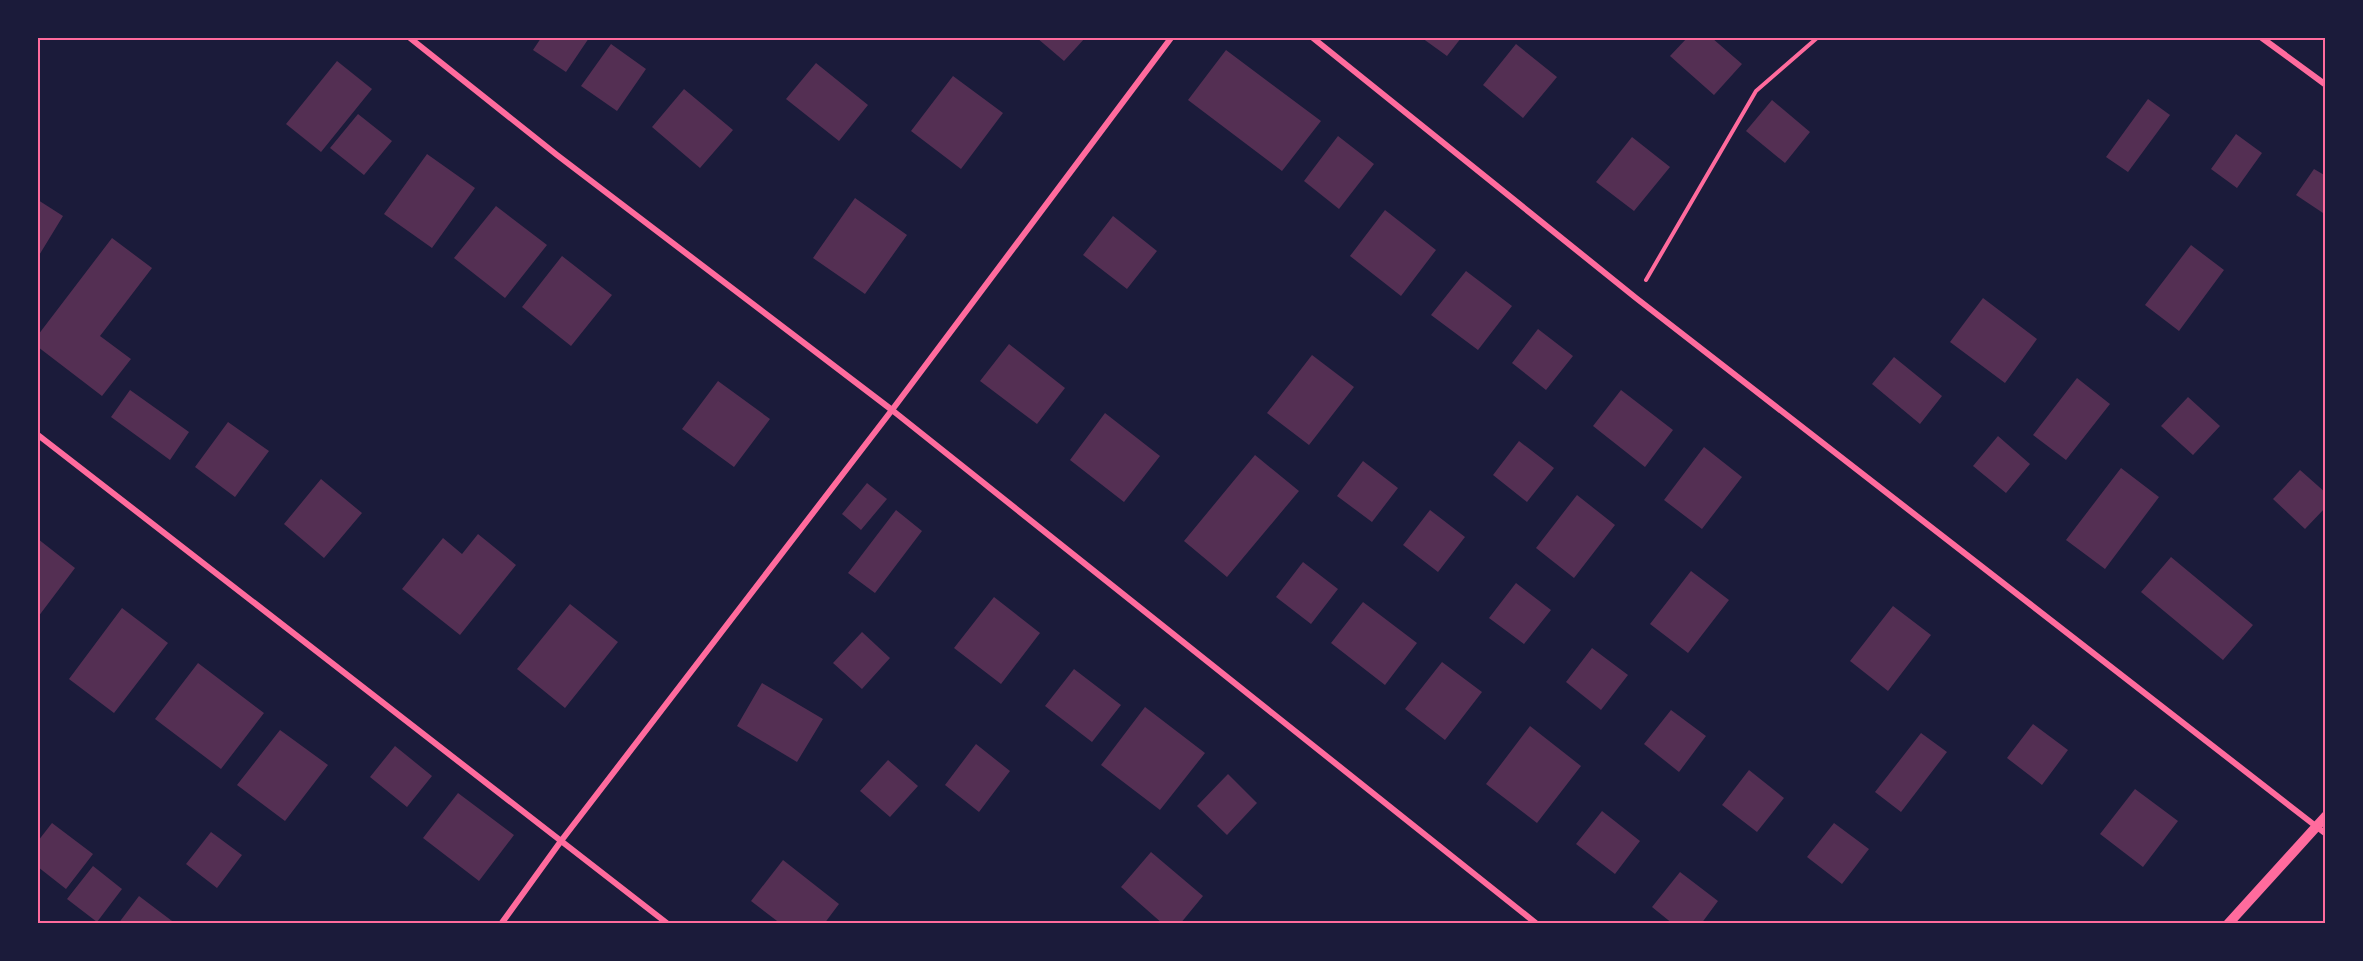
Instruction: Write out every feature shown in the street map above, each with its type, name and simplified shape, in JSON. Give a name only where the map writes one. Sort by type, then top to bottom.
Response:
[{"type":"street","points":[[410,38],[557,155],[892,410],[1537,924]]},
{"type":"street","points":[[501,924],[561,841],[892,410],[1171,38]]},
{"type":"street","points":[[1313,38],[1636,298],[2325,834]]},
{"type":"street","points":[[2262,38],[2325,85]]},
{"type":"street","points":[[38,435],[668,924]]},
{"type":"street","points":[[2228,924],[2325,816]]},
{"type":"path","points":[[1636,298],[1756,91],[1817,38]]},
{"type":"building","points":[[541,38],[589,38],[566,72],[533,50]]},
{"type":"building","points":[[1037,38],[1085,38],[1064,61]]},
{"type":"building","points":[[1422,38],[1461,38],[1447,56]]},
{"type":"building","points":[[1687,38],[1712,38],[1742,64],[1714,95],[1670,56]]},
{"type":"building","points":[[611,44],[646,69],[617,111],[581,86]]},
{"type":"building","points":[[1516,44],[1557,77],[1523,118],[1483,85]]},
{"type":"building","points":[[1226,50],[1321,121],[1282,171],[1188,100]]},
{"type":"building","points":[[337,61],[372,89],[321,152],[286,124]]},
{"type":"building","points":[[816,63],[868,105],[839,141],[786,99]]},
{"type":"building","points":[[953,76],[1003,113],[961,169],[911,131]]},
{"type":"building","points":[[684,89],[733,130],[700,168],[652,127]]},
{"type":"building","points":[[2148,99],[2170,115],[2128,172],[2106,157]]},
{"type":"building","points":[[1772,100],[1810,132],[1785,163],[1746,131]]},
{"type":"building","points":[[358,114],[392,141],[364,175],[330,148]]},
{"type":"building","points":[[2236,134],[2262,153],[2237,188],[2211,169]]},
{"type":"building","points":[[1338,136],[1374,164],[1339,209],[1304,181]]},
{"type":"building","points":[[1632,137],[1670,167],[1634,211],[1596,182]]},
{"type":"building","points":[[427,154],[475,188],[432,248],[384,214]]},
{"type":"building","points":[[2314,169],[2326,176],[2326,215],[2296,195]]},
{"type":"building","points":[[855,198],[907,235],[865,294],[813,258]]},
{"type":"building","points":[[38,200],[63,216],[38,257]]},
{"type":"building","points":[[496,206],[547,245],[505,298],[454,258]]},
{"type":"building","points":[[1385,210],[1436,250],[1401,296],[1350,256]]},
{"type":"building","points":[[1113,216],[1157,251],[1127,289],[1083,255]]},
{"type":"building","points":[[112,238],[152,268],[100,336],[131,359],[102,396],[38,347],[38,335]]},
{"type":"building","points":[[2191,245],[2224,270],[2179,331],[2145,305]]},
{"type":"building","points":[[562,256],[612,295],[571,346],[522,307]]},
{"type":"building","points":[[1466,271],[1512,306],[1478,350],[1431,315]]},
{"type":"building","points":[[1983,298],[2037,339],[2005,383],[1950,342]]},
{"type":"building","points":[[1538,329],[1573,356],[1546,390],[1512,363]]},
{"type":"building","points":[[1009,344],[1065,388],[1037,424],[980,381]]},
{"type":"building","points":[[1312,355],[1354,387],[1309,445],[1267,413]]},
{"type":"building","points":[[1894,357],[1942,396],[1920,424],[1872,384]]},
{"type":"building","points":[[2077,378],[2110,404],[2066,460],[2033,435]]},
{"type":"building","points":[[718,381],[770,419],[734,467],[682,429]]},
{"type":"building","points":[[130,390],[189,432],[170,460],[111,417]]},
{"type":"building","points":[[1621,390],[1673,430],[1645,467],[1593,426]]},
{"type":"building","points":[[2188,397],[2220,426],[2193,455],[2161,426]]},
{"type":"building","points":[[1105,413],[1160,456],[1124,502],[1070,460]]},
{"type":"building","points":[[228,422],[269,451],[235,497],[195,467]]},
{"type":"building","points":[[1998,436],[2030,464],[2006,493],[1973,466]]},
{"type":"building","points":[[1519,441],[1554,468],[1527,502],[1493,475]]},
{"type":"building","points":[[1704,447],[1742,477],[1702,529],[1664,500]]},
{"type":"building","points":[[1255,455],[1299,491],[1227,577],[1184,541]]},
{"type":"building","points":[[1363,461],[1398,488],[1372,522],[1337,496]]},
{"type":"building","points":[[2121,468],[2159,497],[2105,569],[2066,540]]},
{"type":"building","points":[[2300,470],[2326,493],[2326,507],[2305,529],[2273,499]]},
{"type":"building","points":[[321,479],[362,513],[324,558],[284,524]]},
{"type":"building","points":[[867,483],[887,499],[861,530],[842,514]]},
{"type":"building","points":[[1577,495],[1615,525],[1574,578],[1536,548]]},
{"type":"building","points":[[896,510],[922,531],[875,593],[848,573]]},
{"type":"building","points":[[1430,510],[1465,537],[1438,572],[1403,545]]},
{"type":"building","points":[[478,534],[516,565],[460,635],[402,589],[443,538],[462,554]]},
{"type":"building","points":[[38,539],[75,568],[38,617]]},
{"type":"building","points":[[2171,557],[2253,625],[2223,660],[2141,592]]},
{"type":"building","points":[[1303,562],[1338,589],[1311,624],[1276,597]]},
{"type":"building","points":[[1691,571],[1729,600],[1688,653],[1650,624]]},
{"type":"building","points":[[1516,583],[1551,610],[1524,644],[1489,618]]},
{"type":"building","points":[[994,597],[1040,633],[1001,684],[954,648]]},
{"type":"building","points":[[1363,602],[1417,643],[1385,685],[1331,643]]},
{"type":"building","points":[[570,604],[618,642],[565,708],[517,669]]},
{"type":"building","points":[[1893,606],[1931,635],[1888,691],[1850,661]]},
{"type":"building","points":[[122,608],[168,643],[114,713],[69,679]]},
{"type":"building","points":[[862,632],[890,658],[862,689],[833,663]]},
{"type":"building","points":[[1592,648],[1628,675],[1601,710],[1566,682]]},
{"type":"building","points":[[1442,662],[1482,692],[1445,740],[1405,709]]},
{"type":"building","points":[[198,663],[264,713],[221,769],[155,719]]},
{"type":"building","points":[[1074,669],[1121,705],[1092,742],[1045,706]]},
{"type":"building","points":[[762,683],[823,719],[797,762],[737,726]]},
{"type":"building","points":[[1145,707],[1205,753],[1160,810],[1101,765]]},
{"type":"building","points":[[1671,710],[1706,736],[1679,772],[1644,744]]},
{"type":"building","points":[[2033,724],[2068,750],[2042,785],[2007,758]]},
{"type":"building","points":[[1530,726],[1581,766],[1537,823],[1486,784]]},
{"type":"building","points":[[280,730],[328,765],[285,821],[237,785]]},
{"type":"building","points":[[1921,733],[1947,752],[1901,812],[1875,792]]},
{"type":"building","points":[[976,744],[1010,771],[979,812],[945,785]]},
{"type":"building","points":[[395,746],[432,776],[407,807],[370,777]]},
{"type":"building","points":[[888,760],[918,786],[890,817],[860,791]]},
{"type":"building","points":[[1749,770],[1784,798],[1757,832],[1722,805]]},
{"type":"building","points":[[1228,774],[1257,803],[1227,835],[1197,806]]},
{"type":"building","points":[[2135,789],[2178,821],[2143,867],[2100,834]]},
{"type":"building","points":[[458,793],[514,835],[479,881],[423,838]]},
{"type":"building","points":[[1602,811],[1640,841],[1615,874],[1576,844]]},
{"type":"building","points":[[52,823],[93,854],[66,889],[38,867],[38,841]]},
{"type":"building","points":[[1834,823],[1869,849],[1842,884],[1807,857]]},
{"type":"building","points":[[211,832],[242,855],[217,888],[186,864]]},
{"type":"building","points":[[1151,852],[1203,896],[1180,924],[1163,924],[1121,887]]},
{"type":"building","points":[[783,860],[839,904],[824,924],[781,924],[751,901]]},
{"type":"building","points":[[93,866],[122,889],[97,922],[67,899]]},
{"type":"building","points":[[1680,872],[1718,901],[1701,924],[1673,924],[1652,907]]},
{"type":"building","points":[[139,896],[176,924],[118,924]]}]
